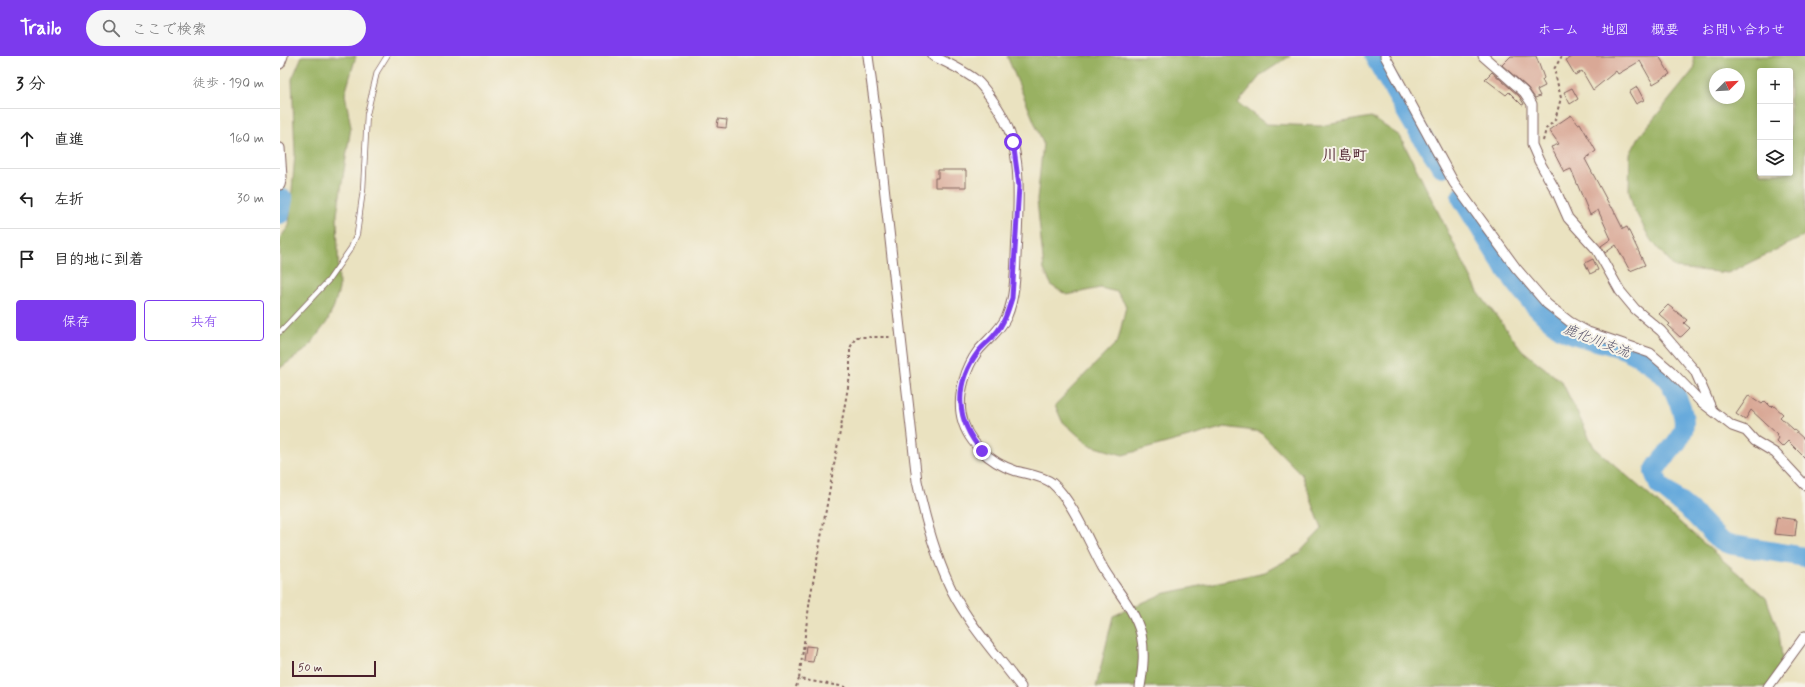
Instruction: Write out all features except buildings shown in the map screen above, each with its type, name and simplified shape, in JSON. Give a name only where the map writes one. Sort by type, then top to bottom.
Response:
[{"type":"street","points":[[280,64],[283,56]]},
{"type":"street","points":[[868,56],[902,336],[917,481],[926,523],[936,555],[961,606],[1021,687]]},
{"type":"street","points":[[933,56],[955,66],[977,81],[986,90],[999,109],[1010,132],[1018,168],[1018,209],[1012,298],[1007,315],[1001,326],[978,352],[969,368],[960,402],[962,419],[973,441],[988,456],[1014,470],[1051,482],[1064,498],[1104,569],[1137,622],[1143,645],[1140,687]]},
{"type":"street","points":[[1385,56],[1454,183],[1516,268],[1547,304],[1570,322],[1588,332],[1650,353],[1671,371],[1700,401],[1732,426],[1746,431],[1755,440],[1775,453],[1805,485]]},
{"type":"street","points":[[1483,56],[1524,92],[1532,104],[1532,145],[1568,218],[1596,250],[1620,291],[1635,309],[1661,331],[1695,371],[1713,411]]},
{"type":"street","points":[[280,148],[280,183]]},
{"type":"street","points":[[1768,687],[1805,636]]},
{"type":"lane","points":[[280,332],[328,281],[350,248],[357,234],[362,190],[367,114],[377,72],[387,56]]},
{"type":"path","points":[[1544,148],[1543,141],[1546,129],[1555,120],[1561,98],[1554,69],[1562,56]]},
{"type":"path","points":[[796,687],[799,679],[810,598],[850,376],[850,348],[856,336],[902,336]]},
{"type":"path","points":[[799,679],[846,687]]},
{"type":"green space","points":[[302,56],[356,56],[345,94],[351,127],[337,214],[339,289],[327,322],[307,349],[280,368],[280,238],[289,226],[295,154],[292,79]]},
{"type":"green space","points":[[1007,56],[1290,56],[1261,75],[1238,103],[1266,124],[1320,126],[1371,117],[1400,136],[1478,292],[1522,350],[1562,382],[1594,447],[1766,598],[1779,632],[1783,666],[1768,687],[1096,687],[1113,616],[1162,594],[1265,572],[1298,554],[1322,529],[1302,475],[1260,432],[1225,427],[1123,455],[1089,445],[1062,421],[1055,405],[1118,341],[1126,306],[1117,292],[1100,288],[1067,295],[1052,286],[1044,270],[1037,200],[1043,143]]},
{"type":"green space","points":[[1693,56],[1805,56],[1805,236],[1728,273],[1675,268],[1650,239],[1633,207],[1629,190],[1630,154],[1639,137],[1695,68]]},
{"type":"waterway","name":"鹿化川支流","points":[[1374,56],[1414,125],[1442,167]]},
{"type":"waterway","name":"鹿化川支流","points":[[1461,197],[1506,269],[1519,287],[1547,318],[1567,332],[1619,347],[1644,359],[1666,377],[1671,384],[1681,410],[1684,426],[1681,436],[1654,472],[1659,485],[1695,515],[1720,541],[1733,545],[1805,557]]},
{"type":"waterway","points":[[280,198],[283,199],[280,214]]},
{"type":"district","name":"川島町","points":[[1345,155]]},
{"type":"route","points":[[982,451],[969,435],[962,419],[960,402],[962,390],[972,361],[1001,326],[1007,315],[1012,298],[1014,288],[1019,186],[1018,168],[1013,142]]}]
